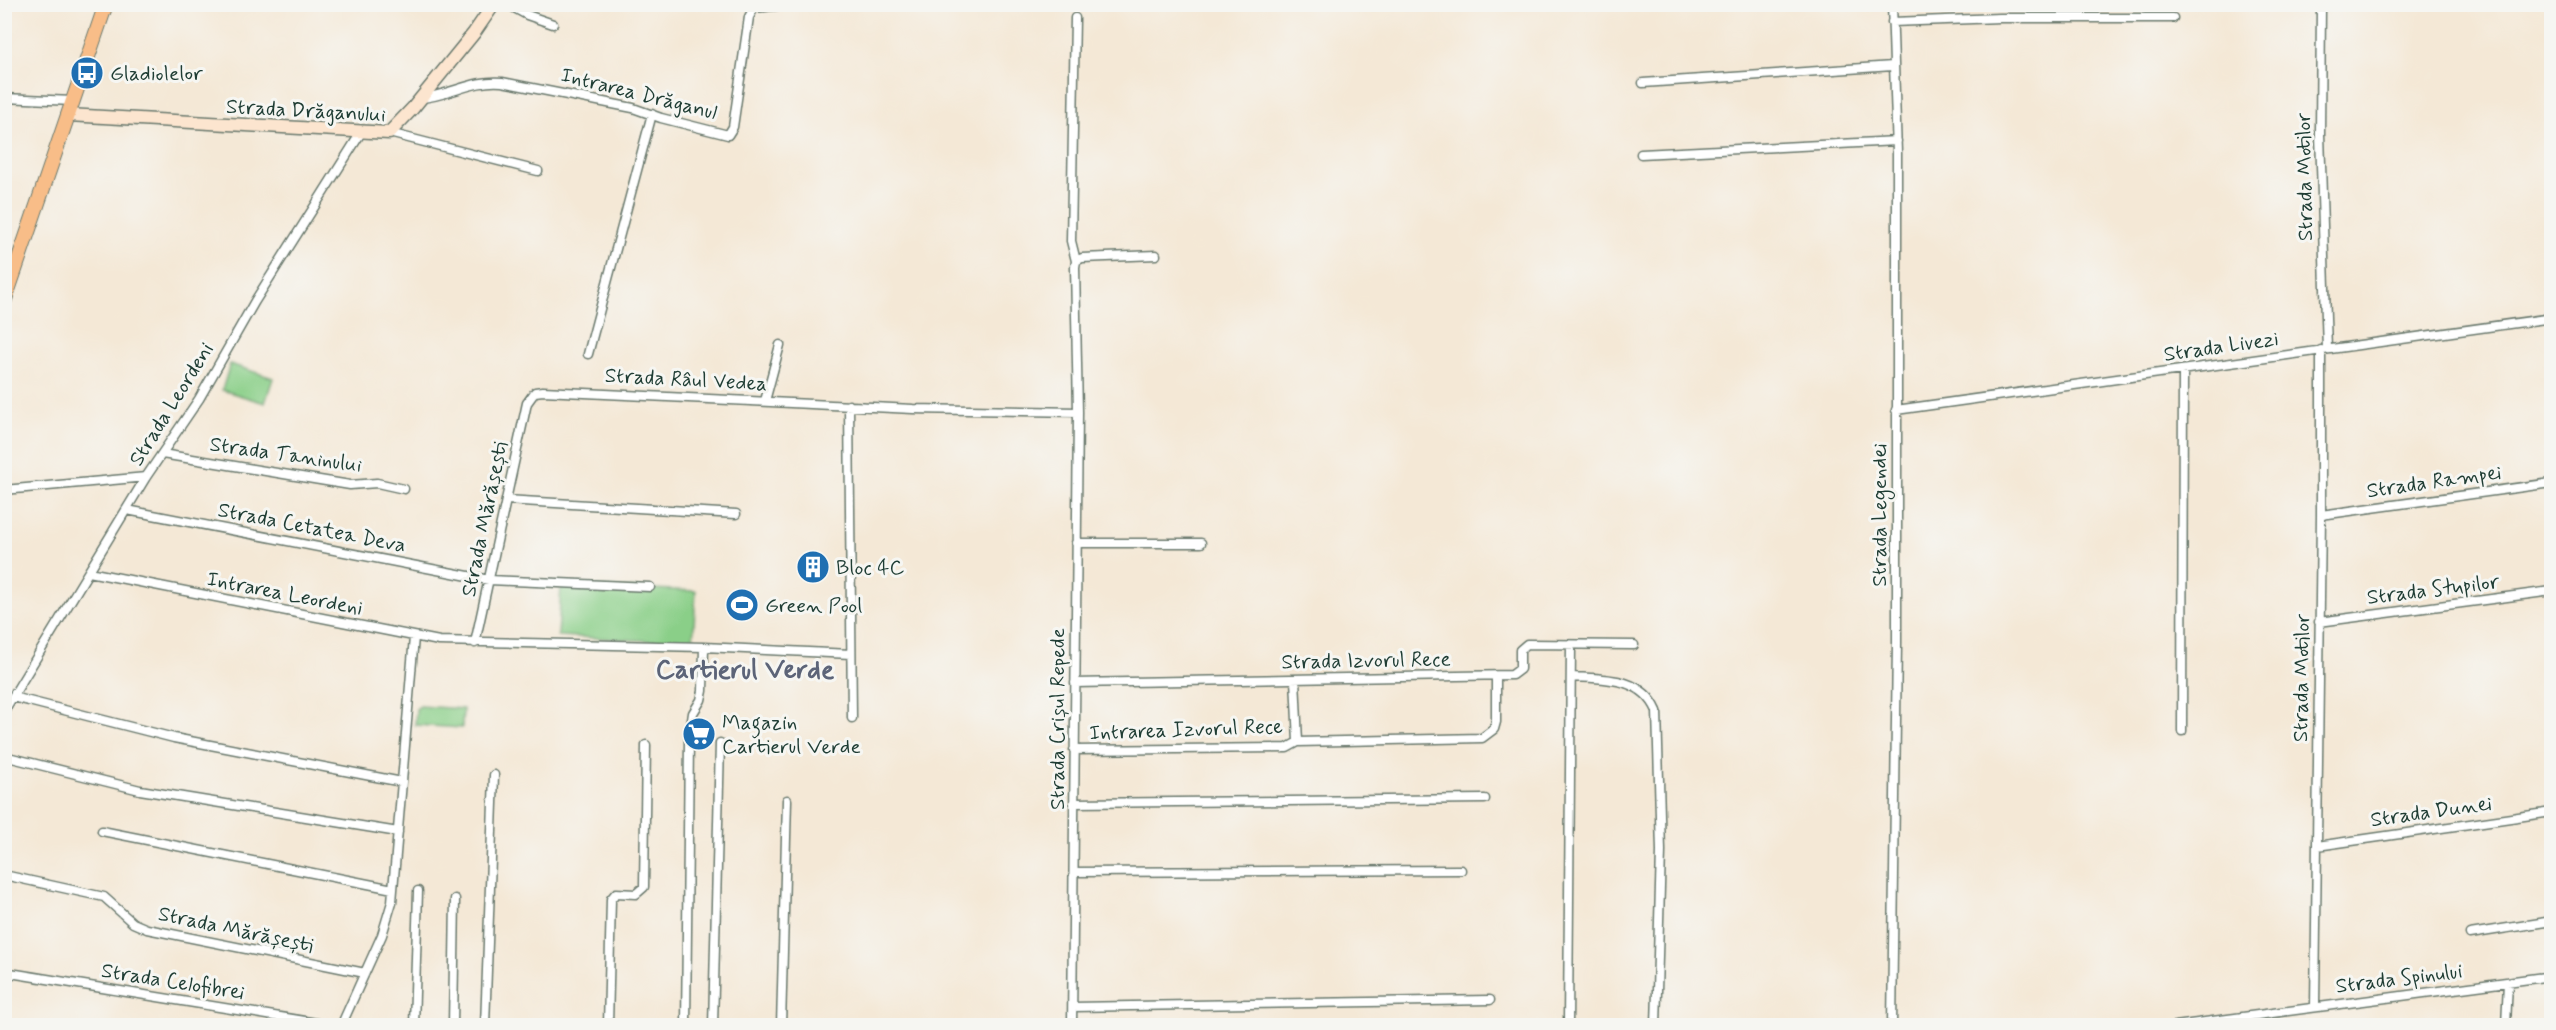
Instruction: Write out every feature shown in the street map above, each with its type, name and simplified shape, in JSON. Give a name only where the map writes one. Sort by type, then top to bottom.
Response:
[{"type":"main road","points":[[4,302],[106,4]]},
{"type":"street","points":[[389,133],[474,33],[494,4]]},
{"type":"street","points":[[507,4],[527,15],[553,24]]},
{"type":"street","name":"Intrarea Drăganul","points":[[420,98],[444,95],[470,85],[493,81],[633,108],[728,135],[733,127],[749,17],[754,8],[794,4]]},
{"type":"street","name":"Strada Legendei","points":[[1892,4],[1897,141],[1897,643],[1892,1026]]},
{"type":"street","name":"Strada Motilor","points":[[2315,1007],[2324,349],[2320,134],[2321,4]]},
{"type":"street","name":"Strada Crișul Repede","points":[[1072,1026],[1078,412],[1076,261],[1071,241],[1075,18]]},
{"type":"street","points":[[1892,22],[2000,18],[2173,18]]},
{"type":"street","points":[[1643,83],[1893,66]]},
{"type":"street","points":[[4,98],[73,100]]},
{"type":"street","name":"Strada Râul Vedea","points":[[588,354],[652,114]]},
{"type":"street","name":"Strada Drăganului","points":[[68,115],[389,133],[538,171]]},
{"type":"street","name":"Strada Leordeni","points":[[4,711],[147,477],[190,414],[250,309],[362,131]]},
{"type":"street","points":[[1641,154],[1897,141]]},
{"type":"street","points":[[1076,261],[1082,258],[1156,255]]},
{"type":"street","name":"Strada Livezi","points":[[1896,410],[2552,318]]},
{"type":"street","points":[[765,401],[780,345]]},
{"type":"street","points":[[2182,370],[2182,731]]},
{"type":"street","name":"Strada Râul Vedea","points":[[527,403],[535,392],[543,391],[849,405],[1078,412]]},
{"type":"street","name":"Strada Mărășești","points":[[475,643],[527,403]]},
{"type":"street","points":[[849,405],[852,717]]},
{"type":"street","name":"Strada Taninului","points":[[162,454],[350,485],[377,483],[404,489]]},
{"type":"street","points":[[4,490],[147,477]]},
{"type":"street","name":"Strada Rampei","points":[[2321,515],[2552,483]]},
{"type":"street","points":[[506,500],[736,514]]},
{"type":"street","name":"Strada Cetatea Deva","points":[[127,510],[489,580],[650,587]]},
{"type":"street","points":[[1076,543],[1201,543]]},
{"type":"street","name":"Intrarea Leordeni","points":[[89,572],[414,637],[475,643],[704,647],[851,654]]},
{"type":"street","name":"Strada Stupilor","points":[[2319,622],[2552,591]]},
{"type":"street","points":[[341,1026],[387,922],[393,889],[414,637]]},
{"type":"street","name":"Strada Izvorul Rece","points":[[1075,683],[1496,676],[1517,672],[1520,669],[1520,650],[1527,644],[1634,645]]},
{"type":"street","points":[[1568,1026],[1571,645]]},
{"type":"street","points":[[686,1026],[689,740],[693,713],[701,700],[703,691],[704,647]]},
{"type":"street","name":"Intrarea Izvorul Rece","points":[[1074,750],[1287,747],[1298,742],[1482,738],[1494,729],[1496,722],[1496,676]]},
{"type":"street","points":[[1571,678],[1626,682],[1647,695],[1657,711],[1661,851],[1656,1026]]},
{"type":"street","name":"Intrarea Izvorul Rece","points":[[1295,679],[1298,742]]},
{"type":"street","points":[[13,697],[33,704],[174,738],[402,782]]},
{"type":"street","points":[[713,1026],[720,744]]},
{"type":"street","points":[[608,1026],[611,899],[616,893],[640,892],[645,882],[646,745]]},
{"type":"street","points":[[4,756],[140,790],[398,832]]},
{"type":"street","points":[[486,1026],[494,775]]},
{"type":"street","points":[[1074,804],[1485,799]]},
{"type":"street","points":[[781,1026],[787,800]]},
{"type":"street","name":"Strada Dunei","points":[[2317,846],[2552,812]]},
{"type":"street","points":[[102,831],[393,889]]},
{"type":"street","points":[[1074,872],[1461,870]]},
{"type":"street","name":"Strada Mărășești","points":[[4,875],[104,897],[133,923],[147,929],[365,973]]},
{"type":"street","points":[[414,1026],[417,891]]},
{"type":"street","points":[[453,1026],[456,899]]},
{"type":"street","points":[[2470,934],[2552,921]]},
{"type":"street","name":"Strada Celofibrei","points":[[4,972],[336,1026]]},
{"type":"street","name":"Strada Spinului","points":[[2175,1026],[2252,1021],[2315,1007],[2552,976]]},
{"type":"street","points":[[2506,1026],[2508,982]]},
{"type":"street","points":[[1072,1007],[1490,1000]]},
{"type":"green space","points":[[230,364],[273,378],[265,403],[222,390]]},
{"type":"green space","points":[[561,585],[696,591],[693,643],[558,636]]},
{"type":"green space","points":[[420,706],[463,709],[462,728],[415,725],[416,709]]},
{"type":"place","name":"Gladiolelor","points":[[87,73]]},
{"type":"place","name":"Bloc 4C","points":[[813,567]]},
{"type":"place","name":"Green Pool","points":[[742,605]]},
{"type":"place","name":"Magazin Cartierul Verde","points":[[699,734]]},
{"type":"district","name":"Cartierul Verde","points":[[745,669]]}]
